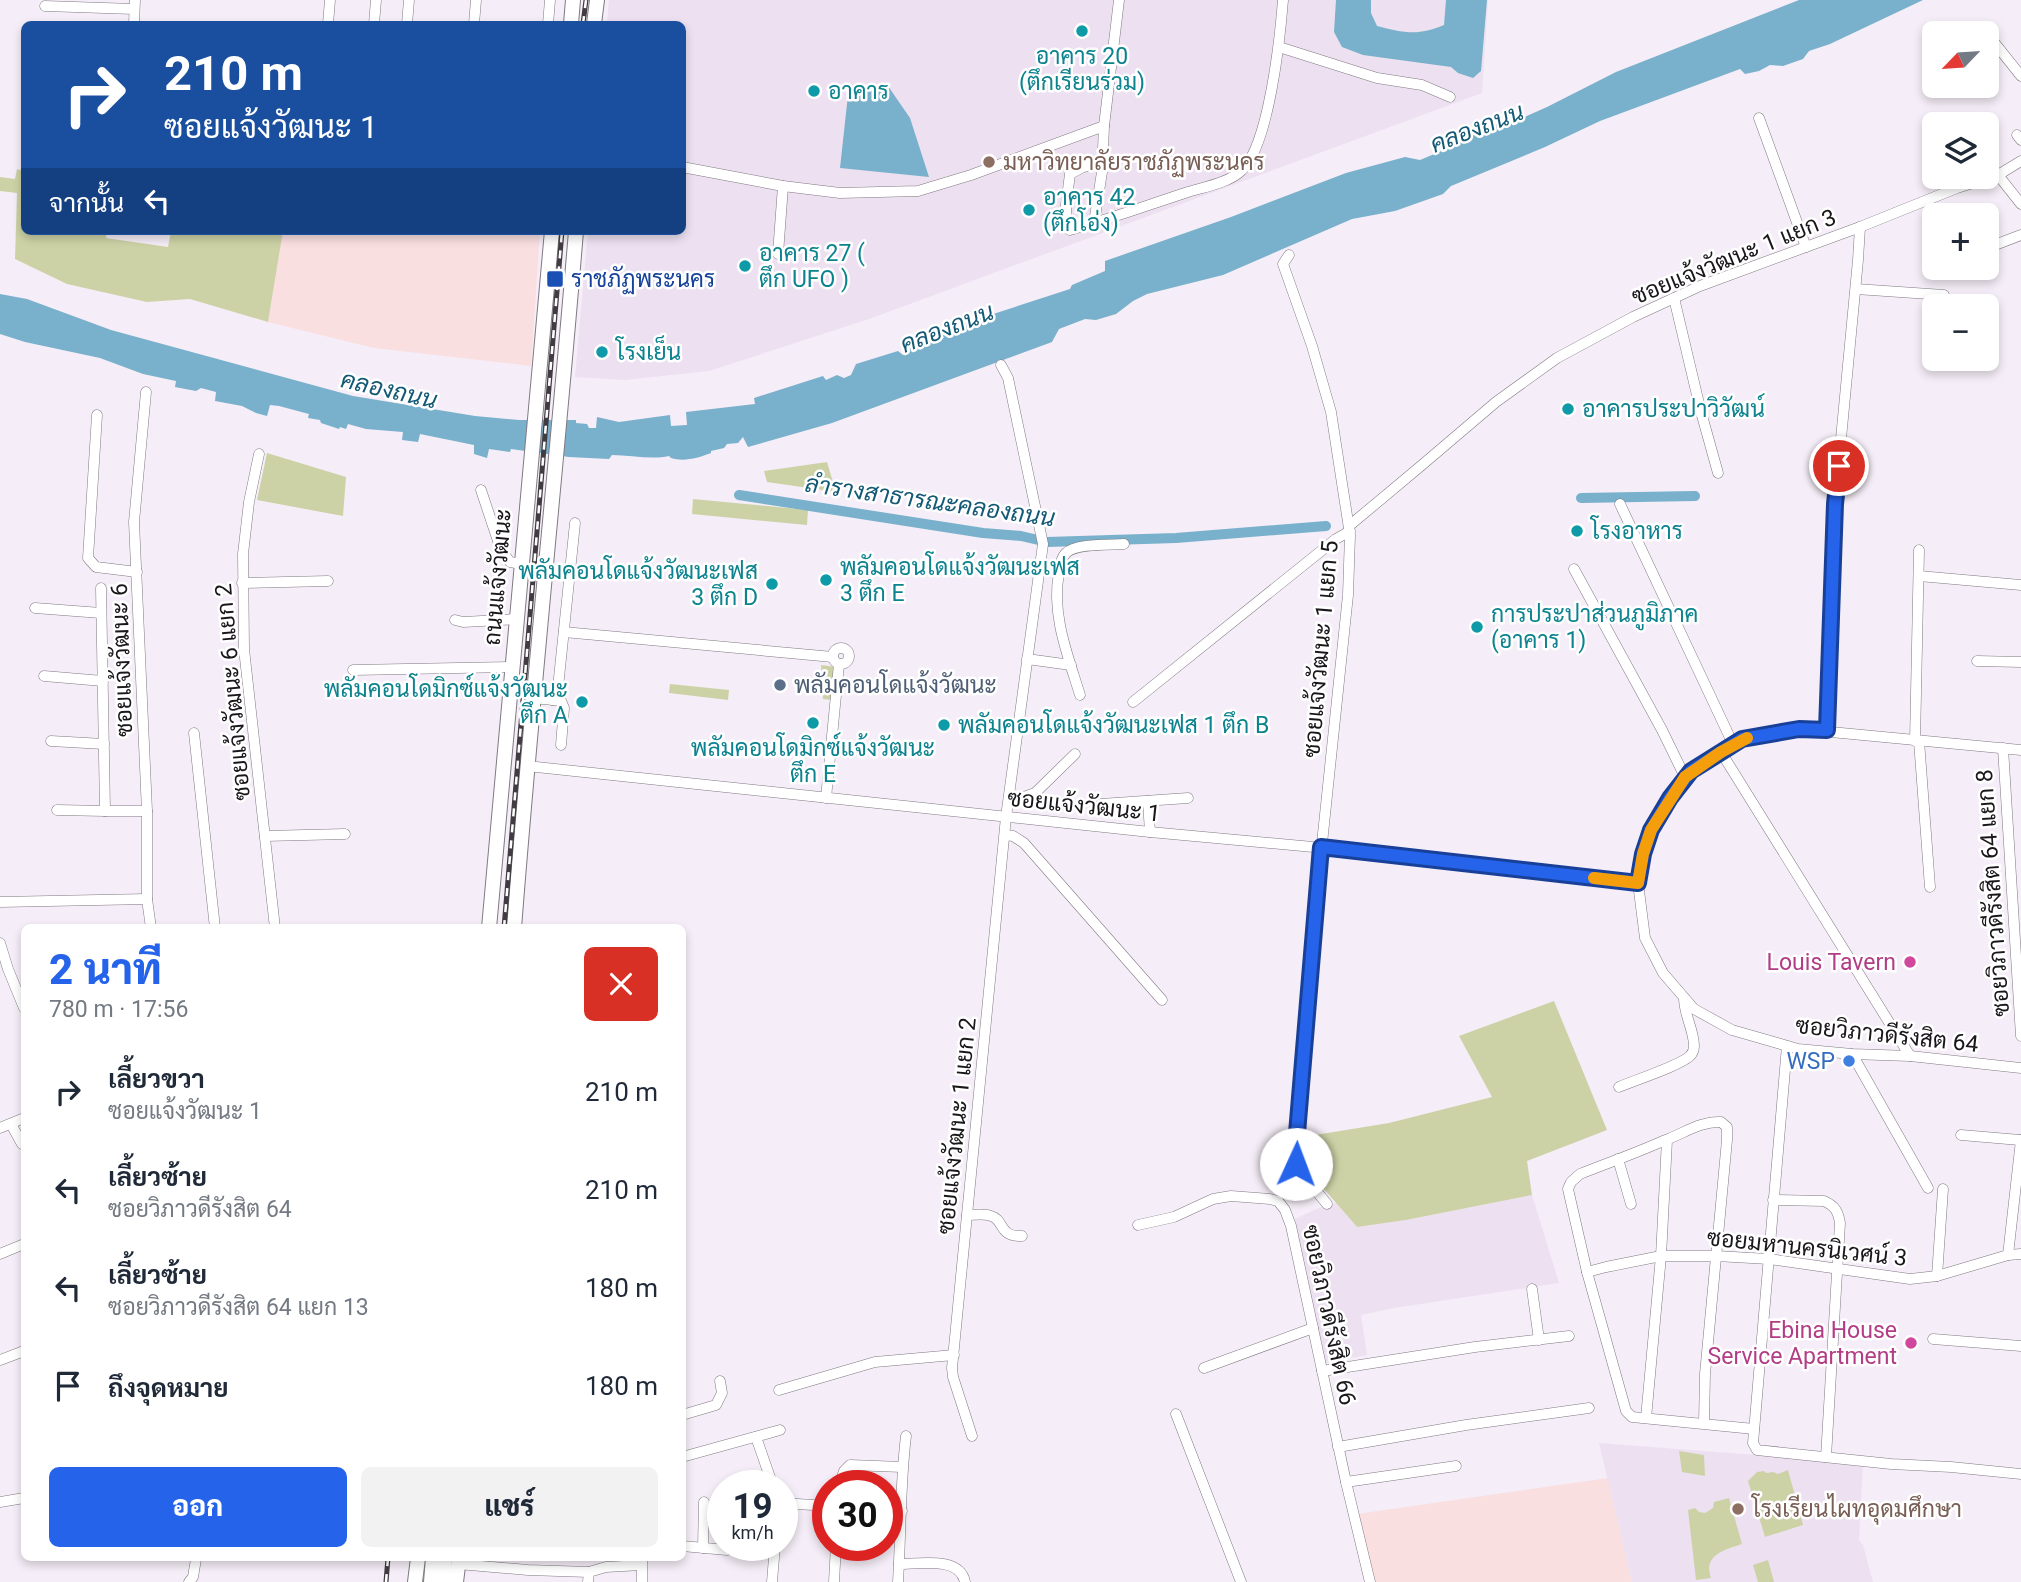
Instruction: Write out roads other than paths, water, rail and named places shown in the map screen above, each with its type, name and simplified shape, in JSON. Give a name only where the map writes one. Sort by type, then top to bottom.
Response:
[{"type":"main road","points":[[571,21],[573,0]]},
{"type":"main road","points":[[594,21],[597,0]]},
{"type":"main road","name":"ถนนแจ้งวัฒนะ","points":[[489,924],[552,235]]},
{"type":"main road","name":"ถนนแจ้งวัฒนะ","points":[[514,924],[576,235]]},
{"type":"main road","points":[[415,1582],[418,1561]]},
{"type":"main road","points":[[431,1582],[433,1561]]},
{"type":"main road","points":[[443,1582],[454,1561]]},
{"type":"main road","points":[[454,1561],[456,1582]]},
{"type":"street","points":[[328,21],[330,0]]},
{"type":"street","points":[[374,21],[376,0]]},
{"type":"street","points":[[407,21],[409,0]]},
{"type":"street","points":[[474,21],[476,0]]},
{"type":"street","points":[[548,21],[550,0]]},
{"type":"street","points":[[1094,223],[1119,0]]},
{"type":"street","points":[[1102,163],[1083,167],[1070,174],[1066,205],[1067,228],[1070,230],[1224,180],[1242,171],[1256,150],[1262,130],[1279,47],[1283,0]]},
{"type":"street","points":[[45,6],[134,4]]},
{"type":"street","points":[[1279,47],[1377,78],[1422,85],[1450,97]]},
{"type":"street","points":[[1999,48],[2021,76]]},
{"type":"street","points":[[1759,118],[1806,247]]},
{"type":"street","points":[[686,168],[783,186],[839,193],[918,191],[971,175],[1104,126]]},
{"type":"street","name":"ซอยแจ้งวัฒนะ 1 แยก 3","points":[[1999,174],[2021,161]]},
{"type":"street","points":[[1999,176],[2021,204]]},
{"type":"street","points":[[778,254],[783,186]]},
{"type":"street","name":"ซอยแจ้งวัฒนะ 1 แยก 3","points":[[1133,702],[1336,539],[1496,402],[1557,358],[1633,317],[1700,286],[1955,189]]},
{"type":"street","points":[[1827,730],[1835,504],[1860,227]]},
{"type":"street","points":[[1999,243],[2021,235]]},
{"type":"street","name":"ซอยแจ้งวัฒนะ 1 แยก 5","points":[[1289,255],[1283,264],[1331,412],[1349,528],[1348,595],[1321,847],[1295,1157],[1300,1171],[1327,1204]]},
{"type":"street","points":[[1856,289],[1929,294]]},
{"type":"street","points":[[1674,298],[1718,473]]},
{"type":"street","name":"ซอยแจ้งวัฒนะ 1 แยก 2","points":[[972,1436],[953,1377],[954,1356],[1006,817],[1043,544],[1008,378],[1001,366]]},
{"type":"street","name":"ซอยแจ้งวัฒนะ 6","points":[[146,392],[134,522],[147,811],[147,899],[150,924]]},
{"type":"street","points":[[97,415],[88,558],[96,567],[137,572]]},
{"type":"street","name":"ซอยแจ้งวัฒนะ 6 แยก 2","points":[[259,454],[249,502],[243,554],[244,649],[275,924]]},
{"type":"street","points":[[481,490],[501,550],[510,562],[522,564]]},
{"type":"street","points":[[1620,504],[1733,744]]},
{"type":"street","points":[[551,700],[556,699],[558,694],[575,523]]},
{"type":"street","points":[[1080,695],[1058,616],[1056,588],[1060,563],[1065,554],[1078,548],[1124,544]]},
{"type":"street","points":[[1919,550],[1917,741],[1930,887]]},
{"type":"street","points":[[1574,569],[1685,777]]},
{"type":"street","points":[[1919,576],[2021,585]]},
{"type":"street","points":[[242,583],[328,581]]},
{"type":"street","points":[[101,588],[105,811]]},
{"type":"street","points":[[35,608],[101,613]]},
{"type":"street","points":[[455,620],[463,622],[517,619]]},
{"type":"street","points":[[564,632],[836,660],[826,798]]},
{"type":"street","points":[[1027,659],[1071,665]]},
{"type":"street","points":[[1977,661],[2021,662]]},
{"type":"street","points":[[353,670],[513,667]]},
{"type":"street","points":[[44,676],[103,681]]},
{"type":"street","points":[[533,698],[561,701],[564,708],[561,744]]},
{"type":"street","name":"ซอยวิภาวดีรังสิต 64","points":[[2021,750],[1827,730],[1799,729],[1742,739],[1685,777],[1651,830],[1638,883],[1644,938],[1663,973],[1695,1009],[1732,1030],[1798,1049],[1852,1055],[1910,1056],[2021,1068]]},
{"type":"street","points":[[194,733],[215,924]]},
{"type":"street","points":[[51,740],[104,744]]},
{"type":"street","name":"ซอยวิภาวดีรังสิต 64 แยก 8","points":[[2003,748],[2021,1036]]},
{"type":"street","points":[[1721,752],[1910,1056]]},
{"type":"street","points":[[1010,802],[1035,793],[1075,754]]},
{"type":"street","name":"ซอยแจ้งวัฒนะ 1","points":[[527,766],[1150,832],[1321,847],[1638,883]]},
{"type":"street","points":[[1101,804],[1188,798]]},
{"type":"street","points":[[1148,801],[1150,832]]},
{"type":"street","points":[[57,810],[147,811]]},
{"type":"street","points":[[264,836],[345,834]]},
{"type":"street","points":[[1005,835],[1013,836],[1024,843],[1162,1000]]},
{"type":"street","points":[[0,902],[147,899]]},
{"type":"street","points":[[0,943],[21,1001]]},
{"type":"street","points":[[1619,1087],[1679,1062],[1694,1050],[1684,998]]},
{"type":"street","points":[[1787,1046],[1753,1443],[1757,1450],[2021,1474]]},
{"type":"street","points":[[1852,1055],[1928,1188]]},
{"type":"street","points":[[1703,1422],[1704,1374],[1727,1127],[1721,1122],[1711,1122],[1580,1174],[1568,1189],[1587,1272],[1626,1411],[1632,1416],[1646,1418],[1754,1429]]},
{"type":"street","points":[[5,1126],[21,1143]]},
{"type":"street","points":[[1961,1135],[2021,1140],[2008,1255]]},
{"type":"street","points":[[1646,1418],[1661,1256],[1667,1140]]},
{"type":"street","points":[[1618,1159],[1631,1204]]},
{"type":"street","points":[[1937,1276],[1943,1189]]},
{"type":"street","name":"ซอยวิภาวดีรังสิต 66","points":[[1138,1225],[1174,1217],[1213,1199],[1231,1196],[1278,1201],[1285,1210],[1291,1226],[1370,1582]]},
{"type":"street","points":[[1773,1200],[1824,1201],[1838,1212],[1838,1270],[1826,1457]]},
{"type":"street","points":[[967,1215],[990,1215],[1013,1237],[1022,1236]]},
{"type":"street","points":[[0,1254],[21,1245]]},
{"type":"street","name":"ซอยมหานครนิเวศน์ 3","points":[[1587,1272],[1661,1256],[1716,1256],[1769,1259],[1910,1279],[1937,1276],[2008,1255],[2021,1254]]},
{"type":"street","points":[[1532,1289],[1539,1340]]},
{"type":"street","points":[[1204,1368],[1312,1328]]},
{"type":"street","points":[[1322,1371],[1569,1336]]},
{"type":"street","points":[[1933,1339],[2021,1346]]},
{"type":"street","points":[[0,1360],[21,1352]]},
{"type":"street","points":[[779,1390],[875,1362],[954,1356]]},
{"type":"street","points":[[686,1414],[716,1405],[722,1393],[720,1381]]},
{"type":"street","points":[[1338,1447],[1466,1425],[1590,1408]]},
{"type":"street","points":[[1175,1414],[1241,1582]]},
{"type":"street","points":[[686,1456],[780,1430]]},
{"type":"street","points":[[845,1470],[850,1465],[902,1467],[906,1436]]},
{"type":"street","points":[[756,1437],[767,1470]]},
{"type":"street","points":[[1346,1482],[1456,1466]]},
{"type":"street","points":[[0,1502],[21,1498]]},
{"type":"street","points":[[703,1548],[704,1502]]},
{"type":"street","points":[[686,1546],[707,1548]]},
{"type":"street","points":[[189,1582],[193,1577],[196,1561]]},
{"type":"street","points":[[461,1561],[589,1577],[606,1567],[641,1561],[642,1582]]},
{"type":"street","points":[[772,1582],[774,1561]]},
{"type":"street","points":[[834,1582],[835,1561]]},
{"type":"street","points":[[898,1582],[899,1561]]},
{"type":"street","points":[[899,1564],[946,1564],[957,1568],[964,1576],[965,1582]]},
{"type":"street","points":[[527,1582],[528,1570]]},
{"type":"water","points":[[1336,0],[1371,0],[1371,13],[1377,26],[1411,32],[1427,31],[1444,25],[1446,0],[1487,0],[1481,71],[1473,78],[1458,73],[1451,67],[1363,55],[1342,47],[1334,32]]},
{"type":"water","points":[[1799,0],[1923,0],[1830,44],[1809,51],[1803,59],[1783,66],[1770,65],[1745,74],[1740,69],[1600,121],[1451,186],[1443,194],[1395,211],[1352,219],[1223,275],[1147,294],[1116,314],[1096,320],[1085,319],[1059,329],[1052,342],[832,423],[748,447],[743,437],[738,443],[727,444],[724,448],[691,459],[612,455],[609,459],[569,457],[511,449],[510,452],[489,449],[487,458],[474,454],[474,445],[420,434],[418,442],[402,440],[403,432],[366,429],[348,424],[346,429],[339,429],[321,423],[320,420],[308,418],[309,414],[279,406],[270,405],[267,416],[242,406],[215,401],[216,392],[201,388],[196,391],[175,387],[176,381],[143,374],[100,358],[0,334],[0,294],[27,299],[111,330],[353,396],[475,416],[519,420],[576,420],[576,423],[587,424],[589,428],[596,428],[597,417],[619,422],[670,415],[671,426],[687,425],[686,412],[755,404],[754,398],[823,376],[826,380],[837,375],[844,378],[851,375],[856,364],[898,351],[903,355],[910,352],[910,346],[924,340],[944,338],[941,331],[1070,289],[1072,285],[1105,271],[1105,261],[1346,173],[1405,157],[1420,160],[1451,147],[1464,134],[1503,122],[1513,122],[1616,72]]},
{"type":"water","points":[[888,86],[910,118],[929,177],[840,168],[848,95]]},
{"type":"waterway","name":"ลำรางสาธารณะคลองถนน","points":[[739,495],[1047,542],[1176,538],[1326,526]]},
{"type":"waterway","name":"ลำรางสาธารณะคลองถนน","points":[[1581,498],[1695,496]]},
{"type":"railway","points":[[583,21],[586,0]]},
{"type":"railway","points":[[504,924],[562,235]]},
{"type":"railway","points":[[386,1582],[388,1561]]},
{"type":"place","name":"อาคาร 20 (ตึกเรียนร่วม)","points":[[1082,31]]},
{"type":"place","name":"อาคาร","points":[[814,91]]},
{"type":"place","name":"มหาวิทยาลัยราชภัฏพระนคร","points":[[989,162]]},
{"type":"place","name":"อาคาร 42 (ตึกโอ่ง)","points":[[1029,210]]},
{"type":"place","name":"อาคาร 27 ( ตึก UFO )","points":[[745,266]]},
{"type":"place","name":"ราชภัฏพระนคร","points":[[555,279]]},
{"type":"place","name":"โรงเย็น","points":[[602,352]]},
{"type":"place","name":"อาคารประปาวิวัฒน์","points":[[1568,409]]},
{"type":"place","name":"โรงอาหาร","points":[[1577,531]]},
{"type":"place","name":"พลัมคอนโดแจ้งวัฒนะเฟส 3 ตึก E","points":[[826,580]]},
{"type":"place","name":"พลัมคอนโดแจ้งวัฒนะเฟส 3 ตึก D","points":[[772,584]]},
{"type":"place","name":"การประปาส่วนภูมิภาค (อาคาร 1)","points":[[1477,627]]},
{"type":"place","name":"พลัมคอนโดแจ้งวัฒนะ","points":[[780,685]]},
{"type":"place","name":"พลัมคอนโดมิกซ์แจ้งวัฒนะ ตึก A","points":[[582,702]]},
{"type":"place","name":"พลัมคอนโดมิกซ์แจ้งวัฒนะ ตึก E","points":[[813,723]]},
{"type":"place","name":"พลัมคอนโดแจ้งวัฒนะเฟส 1 ตึก B","points":[[944,725]]},
{"type":"place","name":"Louis Tavern","points":[[1910,962]]},
{"type":"place","name":"WSP","points":[[1849,1061]]},
{"type":"place","name":"Ebina House Service Apartment","points":[[1911,1343]]},
{"type":"place","name":"โรงเรียนไผทอุดมศึกษา","points":[[1738,1509]]},
{"type":"water label","name":"คลองถนน","points":[[1477,128]]},
{"type":"water label","name":"คลองถนน","points":[[947,328]]},
{"type":"water label","name":"คลองถนน","points":[[389,390]]}]
